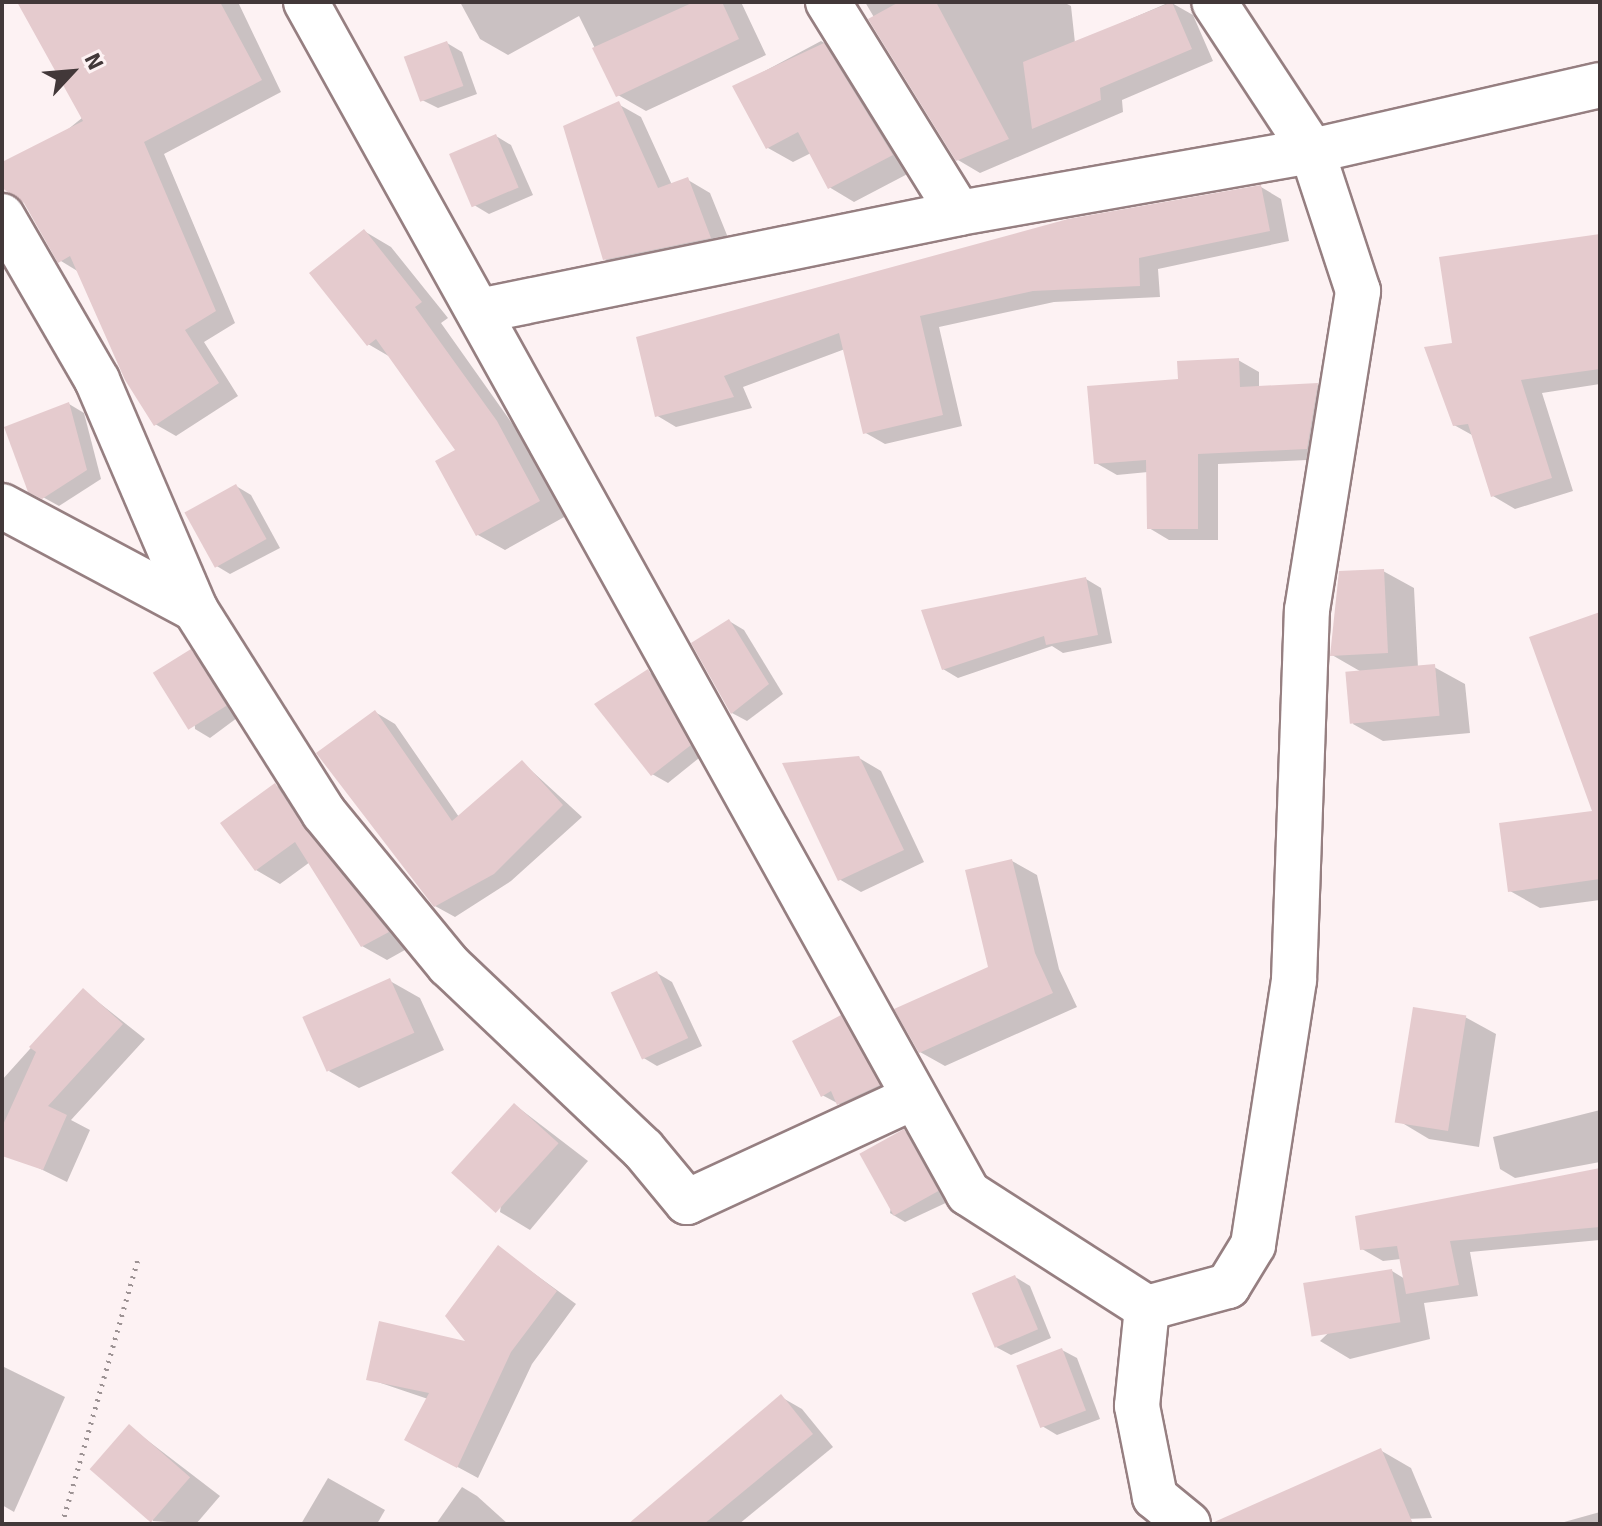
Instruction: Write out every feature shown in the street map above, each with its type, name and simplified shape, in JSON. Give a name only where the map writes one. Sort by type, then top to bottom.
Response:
[{"type":"street","points":[[306,2],[968,1193],[1147,1308],[1228,1286],[1253,1245],[1294,980],[1307,610],[1358,291],[1312,151],[1214,2]]},
{"type":"street","points":[[828,2],[959,213]]},
{"type":"street","points":[[479,311],[959,213],[1312,151],[1600,85]]},
{"type":"street","points":[[2,216],[97,380],[195,609],[324,813],[449,965],[643,1149],[687,1202],[914,1097]]},
{"type":"street","points":[[2,506],[195,609]]},
{"type":"street","points":[[1147,1308],[1137,1406],[1155,1497],[1188,1524]]},
{"type":"path","points":[[62,1524],[139,1256]]},
{"type":"building","points":[[17,2],[220,2],[262,80],[144,142],[216,311],[185,330],[219,383],[154,426],[125,380],[70,256],[58,263],[24,203],[2,188],[2,162],[83,121]]},
{"type":"building","points":[[694,2],[722,2],[739,39],[616,97],[592,48]]},
{"type":"building","points":[[899,2],[936,2],[1009,139],[956,161],[868,19]]},
{"type":"building","points":[[1172,2],[1192,49],[1100,88],[1101,100],[1032,129],[1023,62]]},
{"type":"building","points":[[447,41],[463,86],[420,102],[404,57]]},
{"type":"building","points":[[824,43],[893,155],[828,189],[798,132],[766,149],[732,86]]},
{"type":"building","points":[[619,101],[658,188],[688,177],[711,238],[603,260],[563,126]]},
{"type":"building","points":[[496,134],[519,187],[472,207],[449,154]]},
{"type":"building","points":[[1261,185],[1270,231],[1139,258],[1140,286],[1033,291],[920,316],[943,415],[863,434],[839,333],[724,376],[734,397],[655,417],[636,337],[1068,219]]},
{"type":"building","points":[[364,229],[422,302],[415,307],[497,421],[540,501],[476,536],[435,461],[455,450],[376,339],[367,346],[309,273]]},
{"type":"building","points":[[1600,234],[1600,369],[1521,380],[1552,478],[1491,497],[1468,424],[1453,426],[1424,347],[1452,343],[1439,257]]},
{"type":"building","points":[[1239,358],[1240,387],[1318,383],[1307,449],[1198,454],[1198,529],[1147,529],[1146,460],[1094,464],[1087,386],[1178,379],[1177,361]]},
{"type":"building","points":[[69,402],[87,470],[42,499],[28,492],[4,427]]},
{"type":"building","points":[[236,484],[267,539],[215,568],[184,513]]},
{"type":"building","points":[[1384,569],[1388,653],[1330,656],[1339,571]]},
{"type":"building","points":[[1086,577],[1098,635],[1046,645],[1044,636],[942,670],[921,610]]},
{"type":"building","points":[[1600,612],[1600,879],[1508,892],[1499,823],[1592,811],[1529,637]]},
{"type":"building","points":[[729,619],[769,684],[731,714],[691,643]]},
{"type":"building","points":[[191,649],[227,706],[188,730],[153,673]]},
{"type":"building","points":[[1435,664],[1440,716],[1350,724],[1345,672]]},
{"type":"building","points":[[648,669],[691,745],[651,776],[594,704]]},
{"type":"building","points":[[375,710],[452,821],[522,760],[563,805],[494,874],[434,907],[316,753]]},
{"type":"building","points":[[859,756],[904,850],[838,881],[782,763]]},
{"type":"building","points":[[275,783],[305,829],[389,932],[361,947],[295,842],[255,871],[220,823]]},
{"type":"building","points":[[1012,859],[1035,953],[1053,993],[919,1053],[894,1009],[988,967],[965,870]]},
{"type":"building","points":[[657,971],[688,1038],[642,1060],[611,993]]},
{"type":"building","points":[[390,978],[414,1033],[327,1072],[302,1017]]},
{"type":"building","points":[[83,988],[123,1024],[48,1106],[67,1115],[43,1170],[2,1156],[2,1127],[36,1052],[29,1047]]},
{"type":"building","points":[[1413,1007],[1466,1015],[1448,1131],[1395,1123]]},
{"type":"building","points":[[841,1015],[880,1085],[837,1105],[831,1091],[821,1097],[792,1041]]},
{"type":"building","points":[[514,1103],[559,1143],[496,1213],[451,1173]]},
{"type":"building","points":[[904,1129],[938,1191],[894,1216],[859,1154]]},
{"type":"building","points":[[1600,1168],[1600,1227],[1450,1241],[1459,1285],[1406,1294],[1397,1246],[1360,1250],[1355,1216]]},
{"type":"building","points":[[498,1245],[557,1291],[511,1352],[457,1468],[404,1440],[429,1393],[366,1380],[379,1321],[465,1341],[445,1316]]},
{"type":"building","points":[[1392,1269],[1400,1322],[1312,1336],[1303,1283]]},
{"type":"building","points":[[1015,1275],[1038,1329],[995,1348],[972,1293]]},
{"type":"building","points":[[1062,1348],[1086,1411],[1040,1428],[1016,1366]]},
{"type":"building","points":[[781,1394],[813,1434],[704,1524],[628,1524]]},
{"type":"building","points":[[129,1424],[190,1477],[151,1522],[90,1469]]},
{"type":"building","points":[[1381,1448],[1413,1524],[1212,1524],[1212,1523]]}]
